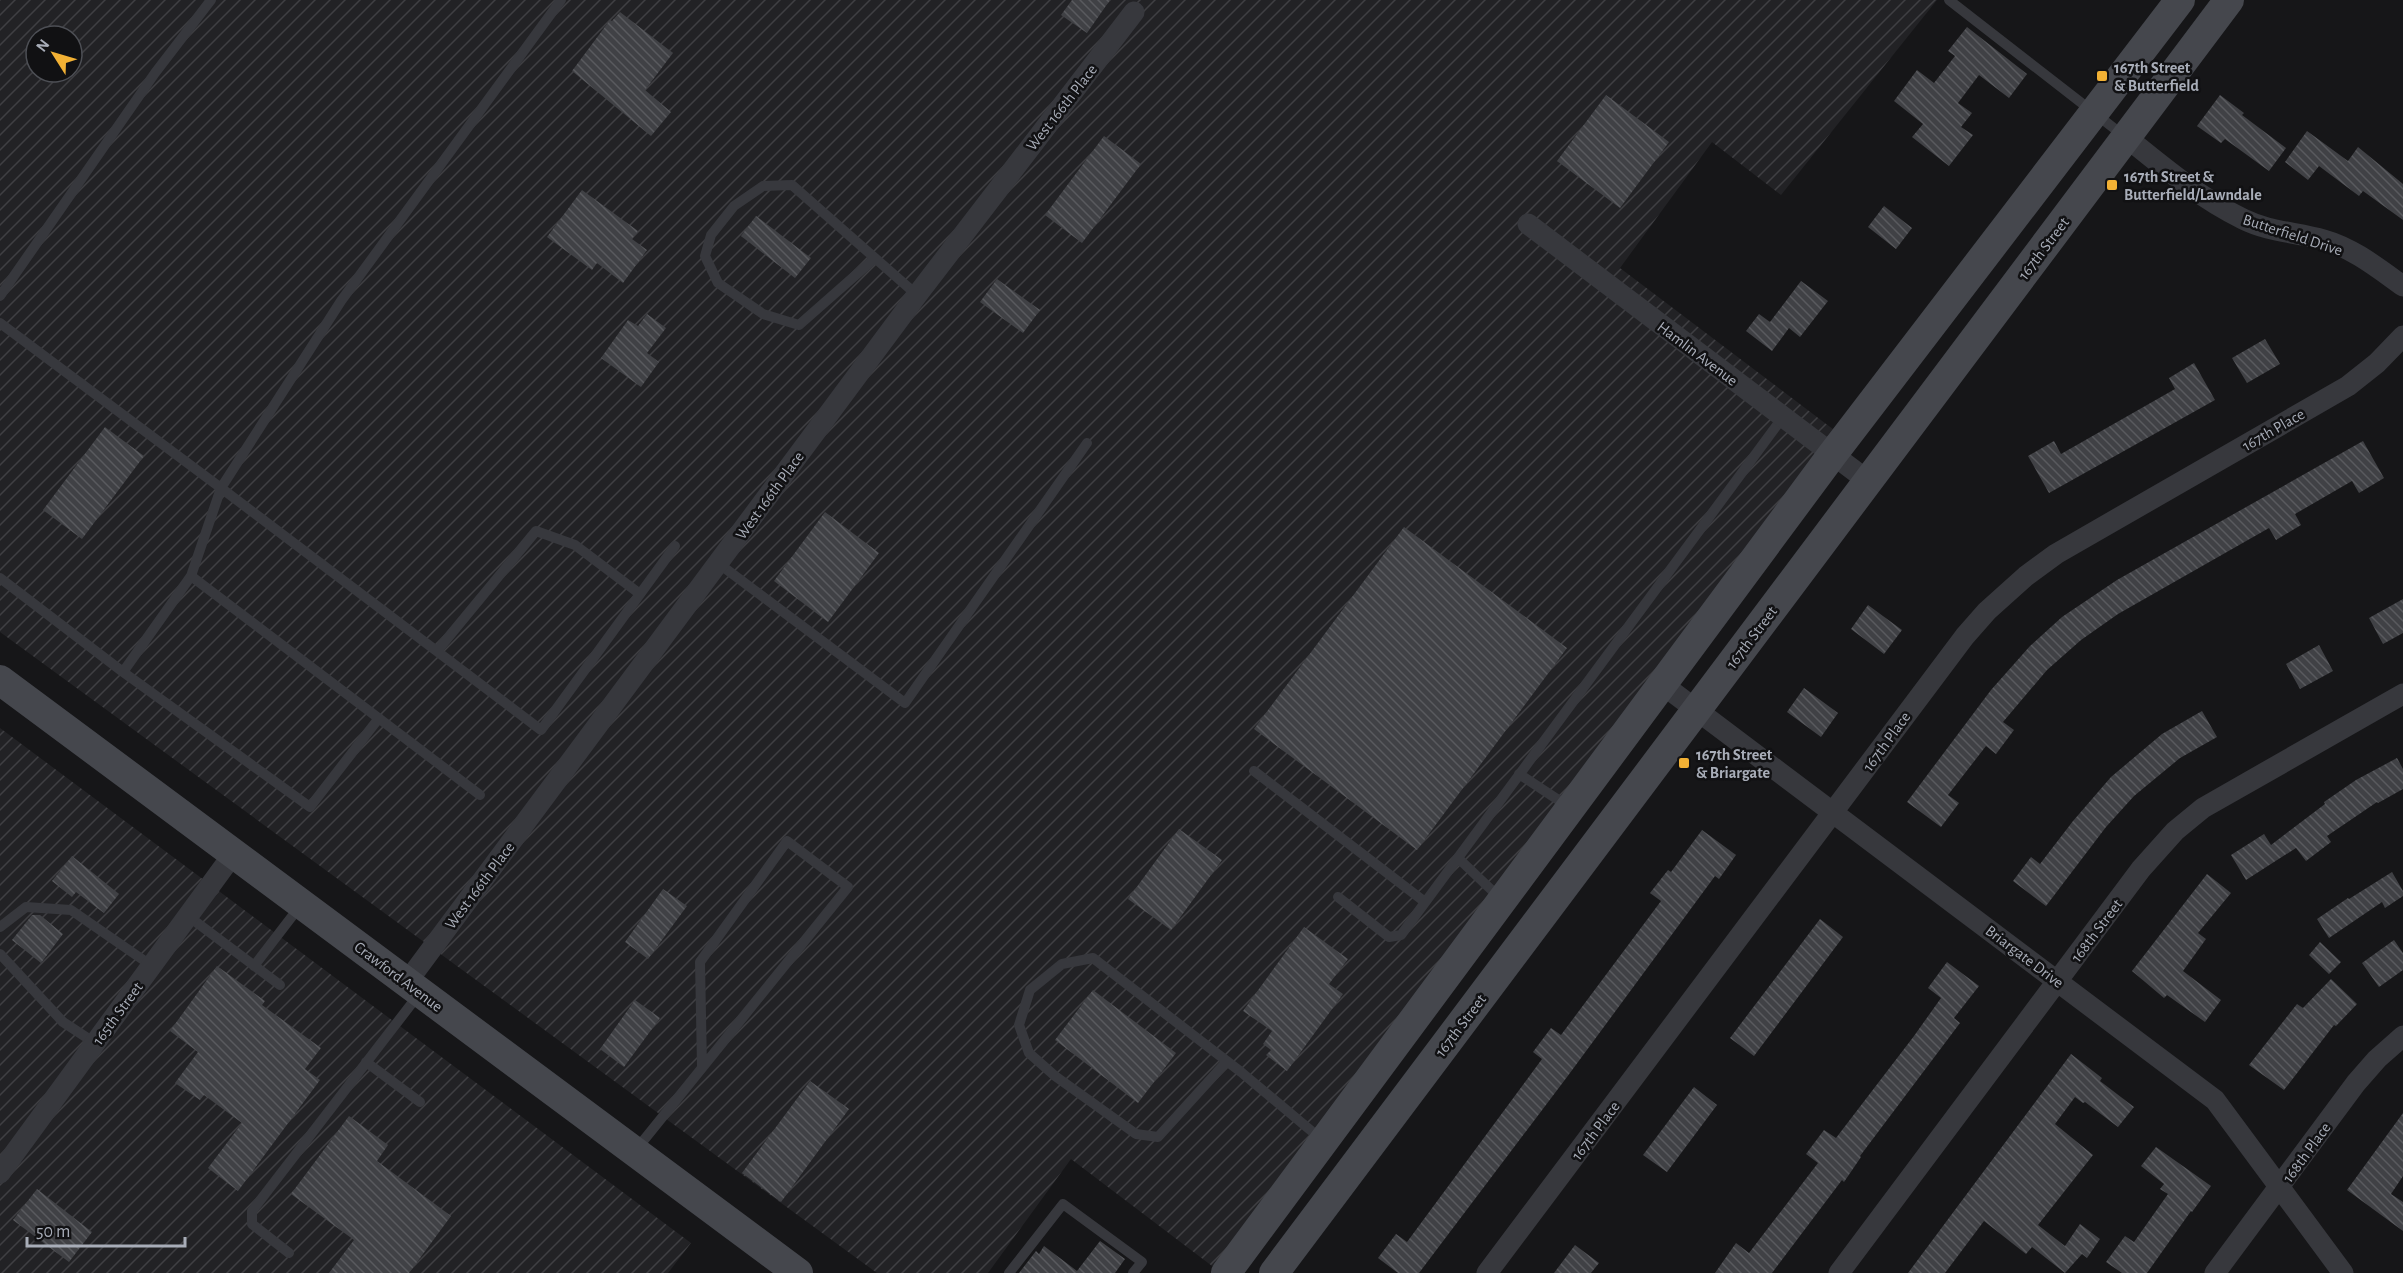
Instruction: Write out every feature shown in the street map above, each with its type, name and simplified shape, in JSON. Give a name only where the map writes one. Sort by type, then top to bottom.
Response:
[{"type":"main road","points":[[1226,1273],[1832,455],[2180,0]]},
{"type":"main road","name":"167th Street","points":[[1274,1273],[2229,0]]},
{"type":"main road","name":"Crawford Avenue","points":[[0,680],[635,1151],[794,1272]]},
{"type":"street","name":"West 166th Place","points":[[414,987],[718,563],[917,295],[1139,6]]},
{"type":"street","name":"Butterfield Drive","points":[[2126,137],[2191,189],[2243,219],[2279,232],[2324,240],[2371,263],[2403,286]]},
{"type":"street","name":"Hamlin Avenue","points":[[1528,224],[1868,481]]},
{"type":"street","name":"167th Place","points":[[1487,1273],[1965,636],[1987,611],[2026,576],[2056,554],[2348,386],[2377,363],[2403,336]]},
{"type":"street","name":"Briargate Drive","points":[[1662,684],[2215,1100],[2343,1273]]},
{"type":"street","name":"168th Street","points":[[1839,1273],[2141,869],[2175,831],[2203,808],[2403,694]]},
{"type":"street","name":"165th Street","points":[[0,1173],[234,853]]},
{"type":"street","name":"168th Place","points":[[2215,1273],[2356,1083],[2377,1059],[2403,1036]]},
{"type":"lane","points":[[0,296],[155,73],[211,0]]},
{"type":"lane","points":[[123,672],[191,576],[221,488],[340,301],[561,0]]},
{"type":"lane","points":[[1949,0],[2126,137]]},
{"type":"lane","points":[[874,259],[799,325],[763,314],[718,284],[705,256],[711,235],[734,206],[763,186],[792,185],[917,295]]},
{"type":"lane","points":[[0,323],[541,730],[675,546]]},
{"type":"lane","points":[[1338,897],[1389,937],[1401,935],[1783,417]]},
{"type":"lane","points":[[718,563],[905,704],[1088,443]]},
{"type":"lane","points":[[437,651],[536,531],[575,545],[640,594]]},
{"type":"lane","points":[[191,576],[480,795]]},
{"type":"lane","points":[[0,578],[123,672],[310,807],[379,718]]},
{"type":"lane","points":[[1254,771],[1425,902]]},
{"type":"lane","points":[[1520,774],[1571,807]]},
{"type":"lane","points":[[635,1151],[848,887],[787,842],[700,962],[702,1067]]},
{"type":"lane","points":[[1458,858],[1502,900]]},
{"type":"lane","points":[[254,966],[302,904]]},
{"type":"lane","points":[[0,927],[26,907],[71,910],[152,966]]},
{"type":"lane","points":[[188,916],[280,985]]},
{"type":"lane","points":[[0,954],[63,1022],[95,1043]]},
{"type":"lane","points":[[1227,1060],[1158,1137],[1136,1134],[1055,1076],[1029,1053],[1019,1025],[1030,990],[1062,964],[1093,958],[1227,1060],[1324,1141]]},
{"type":"lane","points":[[289,1253],[252,1224],[252,1211],[366,1062],[414,987]]},
{"type":"lane","points":[[366,1062],[420,1102]]},
{"type":"lane","points":[[1009,1273],[1063,1203],[1142,1262],[1133,1273]]},
{"type":"shaded area","points":[[0,0],[1937,0],[1781,195],[1712,142],[1620,268],[1842,436],[1216,1269],[1071,1159],[988,1273],[877,1273],[0,632]]},
{"type":"shaded area","points":[[0,728],[691,1243],[668,1273],[0,1273]]},
{"type":"building","points":[[1072,0],[1110,0],[1087,33],[1061,15]]},
{"type":"building","points":[[620,12],[673,53],[645,90],[671,112],[651,136],[572,71],[610,20],[612,21]]},
{"type":"building","points":[[1967,27],[2027,74],[2009,98],[1979,75],[1958,103],[1972,113],[1961,127],[1973,135],[1949,166],[1912,137],[1923,124],[1894,101],[1917,70],[1934,83],[1955,56],[1948,51]]},
{"type":"building","points":[[1606,95],[1669,142],[1620,208],[1557,161]]},
{"type":"building","points":[[2220,95],[2244,113],[2242,115],[2286,148],[2269,171],[2225,139],[2221,143],[2197,126]]},
{"type":"building","points":[[2307,131],[2348,161],[2358,147],[2403,184],[2403,220],[2363,191],[2359,196],[2319,166],[2308,180],[2285,162]]},
{"type":"building","points":[[1104,136],[1141,164],[1082,243],[1045,215]]},
{"type":"building","points":[[582,190],[638,231],[632,239],[647,250],[623,283],[597,263],[592,270],[547,237]]},
{"type":"building","points":[[1884,206],[1912,228],[1896,249],[1868,227]]},
{"type":"building","points":[[756,216],[811,258],[795,278],[741,236]]},
{"type":"building","points":[[997,279],[1040,310],[1023,333],[980,302]]},
{"type":"building","points":[[1801,281],[1828,301],[1800,337],[1789,328],[1772,351],[1746,331],[1759,314],[1770,322]]},
{"type":"building","points":[[647,314],[666,328],[647,353],[659,362],[641,387],[601,358],[628,320],[638,326]]},
{"type":"building","points":[[2265,339],[2280,364],[2247,383],[2232,358]]},
{"type":"building","points":[[2194,363],[2215,400],[2049,493],[2028,456],[2054,441],[2061,454],[2175,389],[2169,378]]},
{"type":"building","points":[[105,427],[144,456],[82,539],[43,510]]},
{"type":"building","points":[[2363,441],[2384,478],[2359,493],[2352,481],[2295,514],[2301,525],[2276,540],[2269,528],[2118,614],[2081,640],[2047,670],[2003,722],[2014,730],[1996,754],[1986,746],[1948,795],[1959,803],[1941,827],[1907,802],[1991,690],[2030,646],[2062,617],[2117,580]]},
{"type":"building","points":[[825,512],[879,553],[828,622],[774,581]]},
{"type":"building","points":[[1404,527],[1567,648],[1417,850],[1254,729]]},
{"type":"building","points":[[2403,599],[2403,633],[2383,644],[2369,618]]},
{"type":"building","points":[[1868,605],[1902,630],[1884,654],[1851,629]]},
{"type":"building","points":[[2319,645],[2333,671],[2300,689],[2286,664]]},
{"type":"building","points":[[1804,688],[1838,713],[1821,737],[1787,712]]},
{"type":"building","points":[[2202,711],[2217,737],[2180,758],[2134,796],[2106,827],[2046,906],[2013,881],[2031,857],[2040,864],[2111,777],[2162,734]]},
{"type":"building","points":[[2397,758],[2403,769],[2403,789],[2377,802],[2327,836],[2331,842],[2306,861],[2296,848],[2246,880],[2231,855],[2264,834],[2271,845],[2325,804],[2324,802],[2356,780]]},
{"type":"building","points":[[1179,829],[1222,860],[1171,930],[1128,899]]},
{"type":"building","points":[[1702,830],[1736,855],[1719,879],[1715,876],[1419,1273],[1398,1273],[1378,1258],[1396,1234],[1407,1242],[1542,1059],[1533,1052],[1551,1028],[1561,1035],[1661,901],[1650,893],[1668,870],[1671,872]]},
{"type":"building","points":[[72,856],[119,894],[104,913],[76,892],[72,897],[52,881]]},
{"type":"building","points":[[2392,872],[2403,891],[2403,896],[2385,908],[2382,902],[2329,938],[2317,919]]},
{"type":"building","points":[[2207,874],[2231,893],[2198,933],[2206,939],[2183,971],[2221,1000],[2205,1022],[2167,995],[2164,998],[2132,971]]},
{"type":"building","points":[[663,889],[687,906],[648,959],[625,942]]},
{"type":"building","points":[[32,915],[40,915],[63,934],[41,963],[12,940]]},
{"type":"building","points":[[1820,919],[1843,937],[1754,1056],[1730,1038]]},
{"type":"building","points":[[1304,927],[1348,959],[1329,984],[1343,994],[1287,1071],[1266,1055],[1271,1050],[1263,1044],[1272,1031],[1243,1011]]},
{"type":"building","points":[[2394,940],[2403,953],[2403,970],[2379,987],[2362,963]]},
{"type":"building","points":[[2320,942],[2341,962],[2329,974],[2309,955]]},
{"type":"building","points":[[1947,962],[1979,986],[1954,1018],[1960,1023],[1860,1156],[1844,1182],[1842,1180],[1772,1273],[1715,1273],[1736,1243],[1749,1253],[1818,1163],[1806,1154],[1824,1130],[1836,1138],[1914,1036],[1941,998],[1928,988]]},
{"type":"building","points":[[217,966],[265,1001],[262,1005],[321,1048],[305,1069],[320,1080],[238,1191],[208,1168],[242,1123],[204,1095],[200,1100],[175,1083],[198,1052],[170,1031]]},
{"type":"building","points":[[2331,979],[2357,1004],[2336,1026],[2334,1025],[2284,1090],[2249,1065],[2297,1004],[2303,1008]]},
{"type":"building","points":[[1093,990],[1176,1053],[1138,1103],[1055,1040]]},
{"type":"building","points":[[635,1000],[660,1018],[624,1067],[600,1049]]},
{"type":"building","points":[[2071,1054],[2102,1078],[2100,1081],[2134,1107],[2118,1127],[2075,1097],[2055,1124],[2093,1155],[2038,1225],[2065,1246],[2080,1224],[2100,1239],[2087,1258],[2082,1254],[2065,1273],[2032,1247],[2026,1254],[1984,1221],[1945,1273],[1908,1273]]},
{"type":"building","points":[[810,1081],[849,1109],[781,1202],[742,1173]]},
{"type":"building","points":[[1694,1087],[1717,1105],[1667,1172],[1643,1155]]},
{"type":"building","points":[[2403,1113],[2403,1176],[2391,1194],[2403,1202],[2403,1231],[2347,1190]]},
{"type":"building","points":[[349,1116],[388,1145],[377,1161],[451,1216],[409,1273],[329,1273],[354,1240],[291,1194]]},
{"type":"building","points":[[2156,1147],[2211,1186],[2147,1273],[2122,1273],[2106,1262],[2125,1236],[2134,1242],[2168,1194],[2160,1189],[2164,1184],[2141,1166]]},
{"type":"building","points":[[37,1189],[92,1232],[69,1262],[13,1220]]},
{"type":"building","points":[[1100,1241],[1125,1259],[1115,1273],[1019,1273],[1036,1251],[1039,1254],[1044,1246],[1077,1271]]},
{"type":"building","points":[[1575,1245],[1599,1263],[1591,1273],[1554,1273]]},
{"type":"place","name":"167th Street & Butterfield","points":[[2102,76]]},
{"type":"place","name":"167th Street & Butterfield/Lawndale","points":[[2112,185]]},
{"type":"place","name":"167th Street & Briargate","points":[[1684,763]]}]
